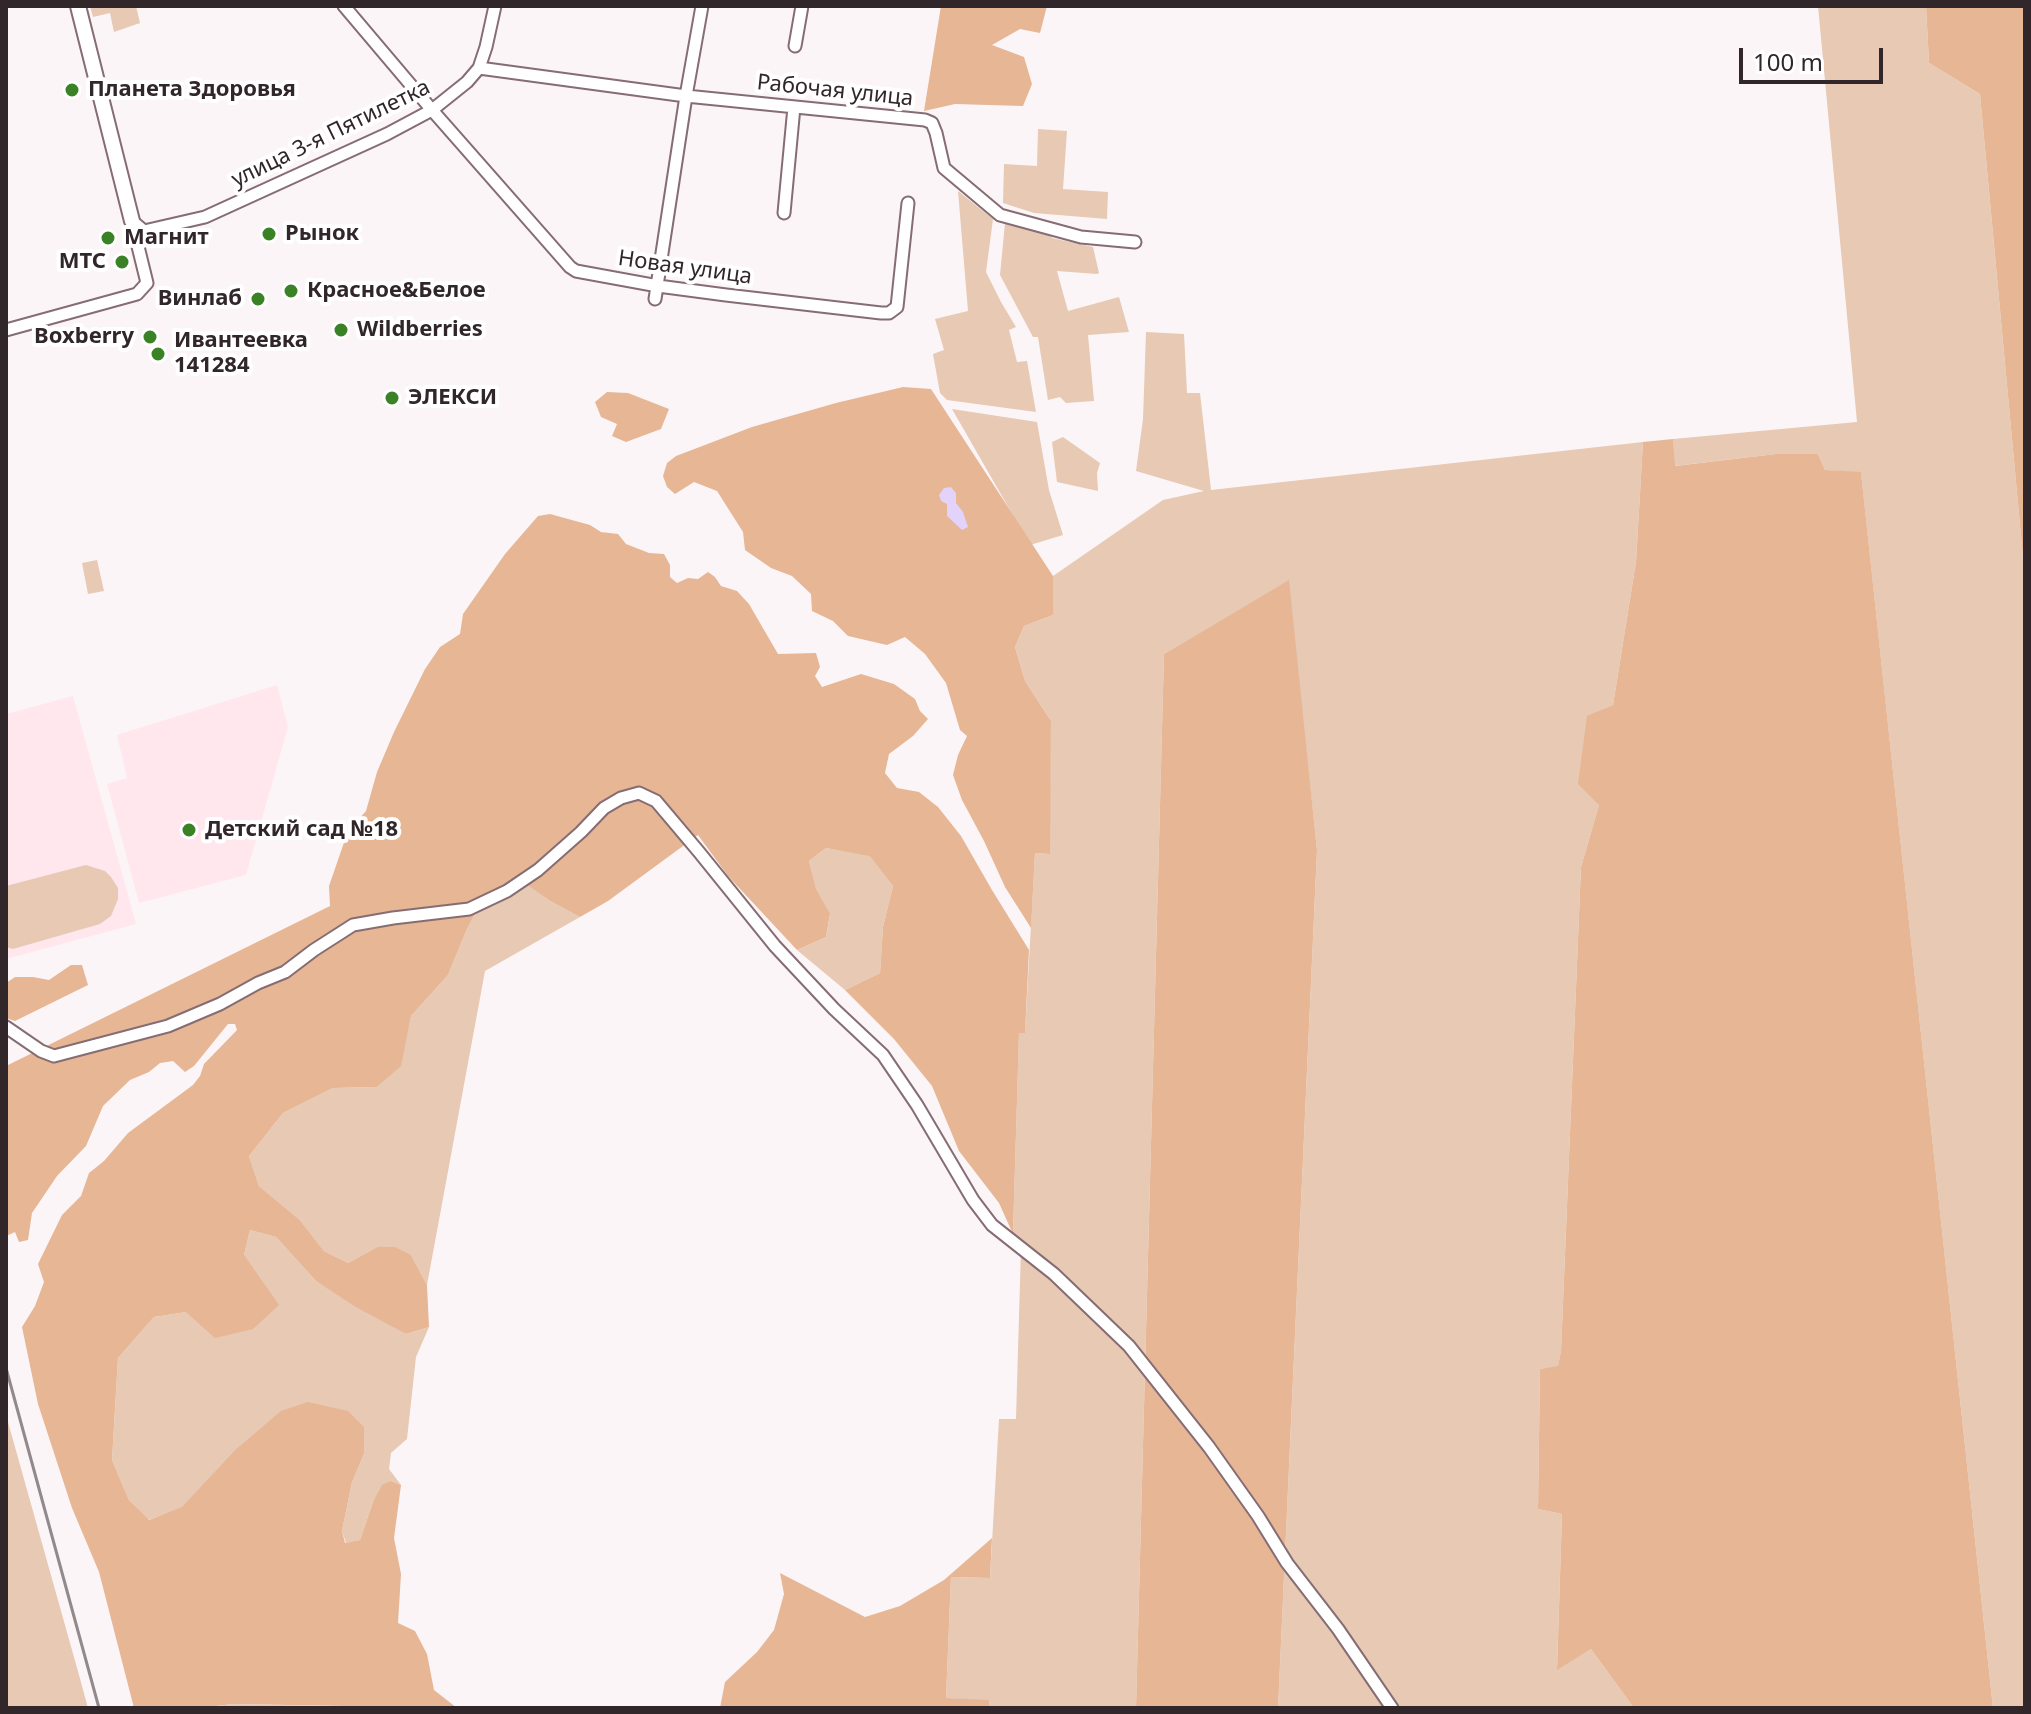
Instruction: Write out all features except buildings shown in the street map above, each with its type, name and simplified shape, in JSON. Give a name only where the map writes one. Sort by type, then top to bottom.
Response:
[{"type":"street","points":[[6,330],[137,294],[147,283],[78,6]]},
{"type":"street","name":"Новая улица","points":[[344,6],[570,267],[583,273],[656,292],[889,313],[897,307],[908,203]]},
{"type":"street","points":[[479,68],[495,6]]},
{"type":"street","points":[[656,292],[702,6]]},
{"type":"street","points":[[795,46],[802,6]]},
{"type":"street","name":"улица 3-я Пятилетка","points":[[132,221],[144,231],[205,217],[387,134],[432,110],[467,82],[479,68]]},
{"type":"street","name":"Рабочая улица","points":[[479,68],[686,96],[925,120],[932,123],[936,133],[944,168],[1000,215],[1081,237],[1135,242]]},
{"type":"street","points":[[784,213],[794,107]]},
{"type":"street","points":[[6,1027],[41,1051],[54,1056],[168,1026],[285,972],[353,925],[469,909],[507,891],[538,870],[604,808],[621,798],[639,793],[656,801],[775,946],[834,1009],[883,1055],[917,1105],[973,1200],[992,1225],[1054,1274],[1129,1346],[1209,1447],[1287,1563],[1392,1708]]},
{"type":"shaded area","points":[[90,6],[136,6],[140,23],[114,32],[110,13],[93,17]]},
{"type":"shaded area","points":[[941,6],[1047,6],[1040,33],[1020,29],[992,45],[1024,57],[1032,84],[1023,106],[955,104],[924,111]]},
{"type":"shaded area","points":[[1818,6],[1926,6],[1929,63],[1980,94],[2025,579],[2025,1708],[1993,1708],[1861,473],[1825,470],[1818,454],[1776,454],[1674,466],[1673,439],[1857,422]]},
{"type":"shaded area","points":[[1926,6],[2025,6],[2025,579],[1980,94],[1929,63]]},
{"type":"shaded area","points":[[1038,129],[1067,131],[1063,189],[1108,192],[1107,219],[1034,213],[1003,203],[1004,164],[1037,166]]},
{"type":"shaded area","points":[[958,191],[993,219],[986,272],[1016,327],[1009,330],[1017,362],[1027,361],[1036,412],[947,400],[940,393],[933,354],[944,350],[935,319],[968,311]]},
{"type":"shaded area","points":[[1005,223],[1093,247],[1099,273],[1057,271],[1068,311],[1119,297],[1129,332],[1088,335],[1094,401],[1066,403],[1060,397],[1048,400],[1038,337],[1033,337],[1000,275]]},
{"type":"shaded area","points":[[1146,332],[1184,334],[1187,393],[1200,393],[1211,490],[1643,442],[1636,562],[1613,705],[1587,717],[1599,805],[1581,867],[1561,1351],[1558,1367],[1540,1369],[1538,1509],[1562,1514],[1557,1669],[1591,1649],[1634,1708],[1278,1708],[1317,850],[1288,581],[1164,654],[1136,1708],[989,1708],[989,1701],[946,1698],[951,1577],[990,1578],[999,1419],[1016,1419],[1021,1248],[1013,1234],[1019,1032],[1025,1032],[1035,853],[1049,854],[1051,721],[1025,681],[1015,647],[1024,626],[1053,615],[1053,576],[1163,500],[1204,491],[1136,471],[1143,419]]},
{"type":"shaded area","points":[[903,387],[931,389],[1053,576],[1053,615],[1024,626],[1015,647],[1025,681],[1051,721],[1050,854],[1035,853],[1031,928],[1005,887],[962,800],[953,775],[967,736],[960,730],[946,683],[925,654],[905,637],[887,645],[848,636],[833,621],[812,611],[811,594],[792,576],[771,568],[745,550],[743,532],[717,491],[694,482],[675,494],[667,487],[663,476],[667,463],[676,456],[752,427]]},
{"type":"shaded area","points":[[607,392],[628,393],[669,409],[661,429],[626,442],[612,436],[617,424],[601,417],[595,402]]},
{"type":"shaded area","points":[[952,409],[1037,422],[1049,490],[1063,535],[1030,545]]},
{"type":"shaded area","points":[[1063,437],[1100,463],[1098,491],[1057,482],[1052,442]]},
{"type":"shaded area","points":[[1673,439],[1675,466],[1776,454],[1818,454],[1825,470],[1861,472],[1993,1708],[1634,1708],[1591,1649],[1557,1670],[1562,1514],[1538,1509],[1540,1369],[1558,1366],[1561,1351],[1581,867],[1599,805],[1578,784],[1587,716],[1613,705],[1636,562],[1643,442]]},
{"type":"shaded area","points":[[951,487],[968,527],[962,530],[947,516],[947,504],[941,501],[939,495],[944,488]]},
{"type":"shaded area","points":[[550,514],[590,525],[601,532],[618,534],[626,544],[649,553],[664,554],[670,565],[670,577],[677,583],[688,578],[698,579],[708,572],[721,586],[737,591],[749,604],[778,654],[816,653],[820,667],[815,676],[822,687],[861,674],[894,684],[915,699],[928,719],[913,736],[889,754],[885,773],[897,788],[919,792],[938,807],[961,836],[1029,950],[1025,1033],[1019,1033],[1013,1234],[999,1203],[959,1151],[932,1086],[894,1039],[845,990],[880,973],[883,927],[893,886],[870,856],[826,848],[809,861],[816,889],[830,914],[826,937],[797,950],[728,876],[698,835],[608,901],[580,917],[522,881],[481,903],[448,975],[411,1016],[401,1066],[377,1087],[333,1088],[283,1113],[249,1156],[259,1186],[300,1220],[324,1251],[348,1263],[377,1247],[395,1247],[411,1255],[427,1285],[429,1327],[406,1334],[356,1307],[316,1281],[276,1237],[250,1230],[244,1255],[279,1305],[253,1329],[215,1338],[186,1312],[154,1317],[118,1358],[112,1460],[129,1500],[149,1520],[182,1507],[233,1452],[281,1411],[308,1402],[348,1411],[364,1427],[364,1454],[352,1482],[342,1531],[345,1543],[360,1540],[382,1485],[391,1481],[401,1485],[394,1538],[401,1574],[398,1623],[415,1631],[427,1654],[434,1690],[457,1708],[233,1704],[199,1708],[134,1708],[99,1572],[72,1508],[38,1404],[22,1327],[35,1306],[44,1282],[38,1264],[62,1215],[81,1196],[89,1173],[128,1133],[193,1085],[204,1064],[237,1030],[235,1024],[228,1024],[194,1066],[185,1072],[173,1061],[160,1063],[149,1072],[130,1080],[103,1106],[86,1146],[57,1176],[32,1213],[28,1240],[19,1242],[15,1232],[6,1236],[6,1066],[330,906],[329,886],[348,831],[366,811],[377,772],[425,669],[440,647],[460,634],[463,614],[505,554],[538,516]]},
{"type":"shaded area","points":[[97,560],[104,591],[88,594],[82,563]]},
{"type":"shaded area","points":[[1289,580],[1317,850],[1278,1708],[1136,1708],[1164,654]]},
{"type":"shaded area","name":"Детский сад №18","points":[[277,685],[288,727],[246,875],[139,903],[107,784],[127,778],[117,735]]},
{"type":"shaded area","points":[[73,696],[136,924],[6,959],[6,714]]},
{"type":"shaded area","points":[[826,848],[870,855],[893,886],[883,927],[880,973],[845,990],[797,950],[826,937],[830,915],[816,890],[809,861]]},
{"type":"shaded area","points":[[86,865],[105,871],[118,888],[118,899],[111,916],[100,924],[13,949],[6,947],[6,886]]},
{"type":"shaded area","points":[[523,881],[550,901],[580,917],[485,971],[427,1285],[411,1255],[377,1247],[348,1263],[324,1251],[300,1220],[259,1186],[249,1156],[283,1113],[333,1088],[377,1087],[400,1066],[411,1016],[448,975],[481,903]]},
{"type":"shaded area","points":[[71,965],[82,965],[88,985],[15,1021],[6,1018],[6,983],[15,977],[49,980]]},
{"type":"shaded area","points":[[250,1230],[276,1237],[316,1281],[406,1334],[429,1327],[416,1357],[407,1439],[391,1453],[389,1469],[401,1485],[391,1481],[373,1502],[360,1540],[346,1543],[342,1531],[352,1482],[364,1454],[233,1452],[182,1508],[148,1520],[129,1500],[112,1460],[118,1358],[154,1317],[186,1312],[244,1255]]},
{"type":"shaded area","points":[[6,1415],[79,1675],[88,1708],[6,1708]]},
{"type":"shaded area","points":[[992,1538],[990,1578],[951,1577],[946,1698],[989,1700],[989,1708],[720,1708],[725,1682],[757,1652],[774,1630],[784,1594],[780,1573],[865,1617],[900,1606],[944,1580]]},
{"type":"shaded area","points":[[233,1704],[382,1707],[199,1708]]},
{"type":"railway","points":[[6,1368],[99,1708]]},
{"type":"place","name":"Планета Здоровья","points":[[72,90]]},
{"type":"place","name":"Рынок","points":[[269,234]]},
{"type":"place","name":"Магнит","points":[[108,238]]},
{"type":"place","name":"МТС","points":[[122,262]]},
{"type":"place","name":"Красное&Белое","points":[[291,291]]},
{"type":"place","name":"Винлаб","points":[[258,299]]},
{"type":"place","name":"Wildberries","points":[[341,330]]},
{"type":"place","name":"Boxberry","points":[[150,337]]},
{"type":"place","name":"Ивантеевка 141284","points":[[158,354]]},
{"type":"place","name":"ЭЛЕКСИ","points":[[392,398]]},
{"type":"place","name":"Детский сад №18","points":[[189,830]]}]
